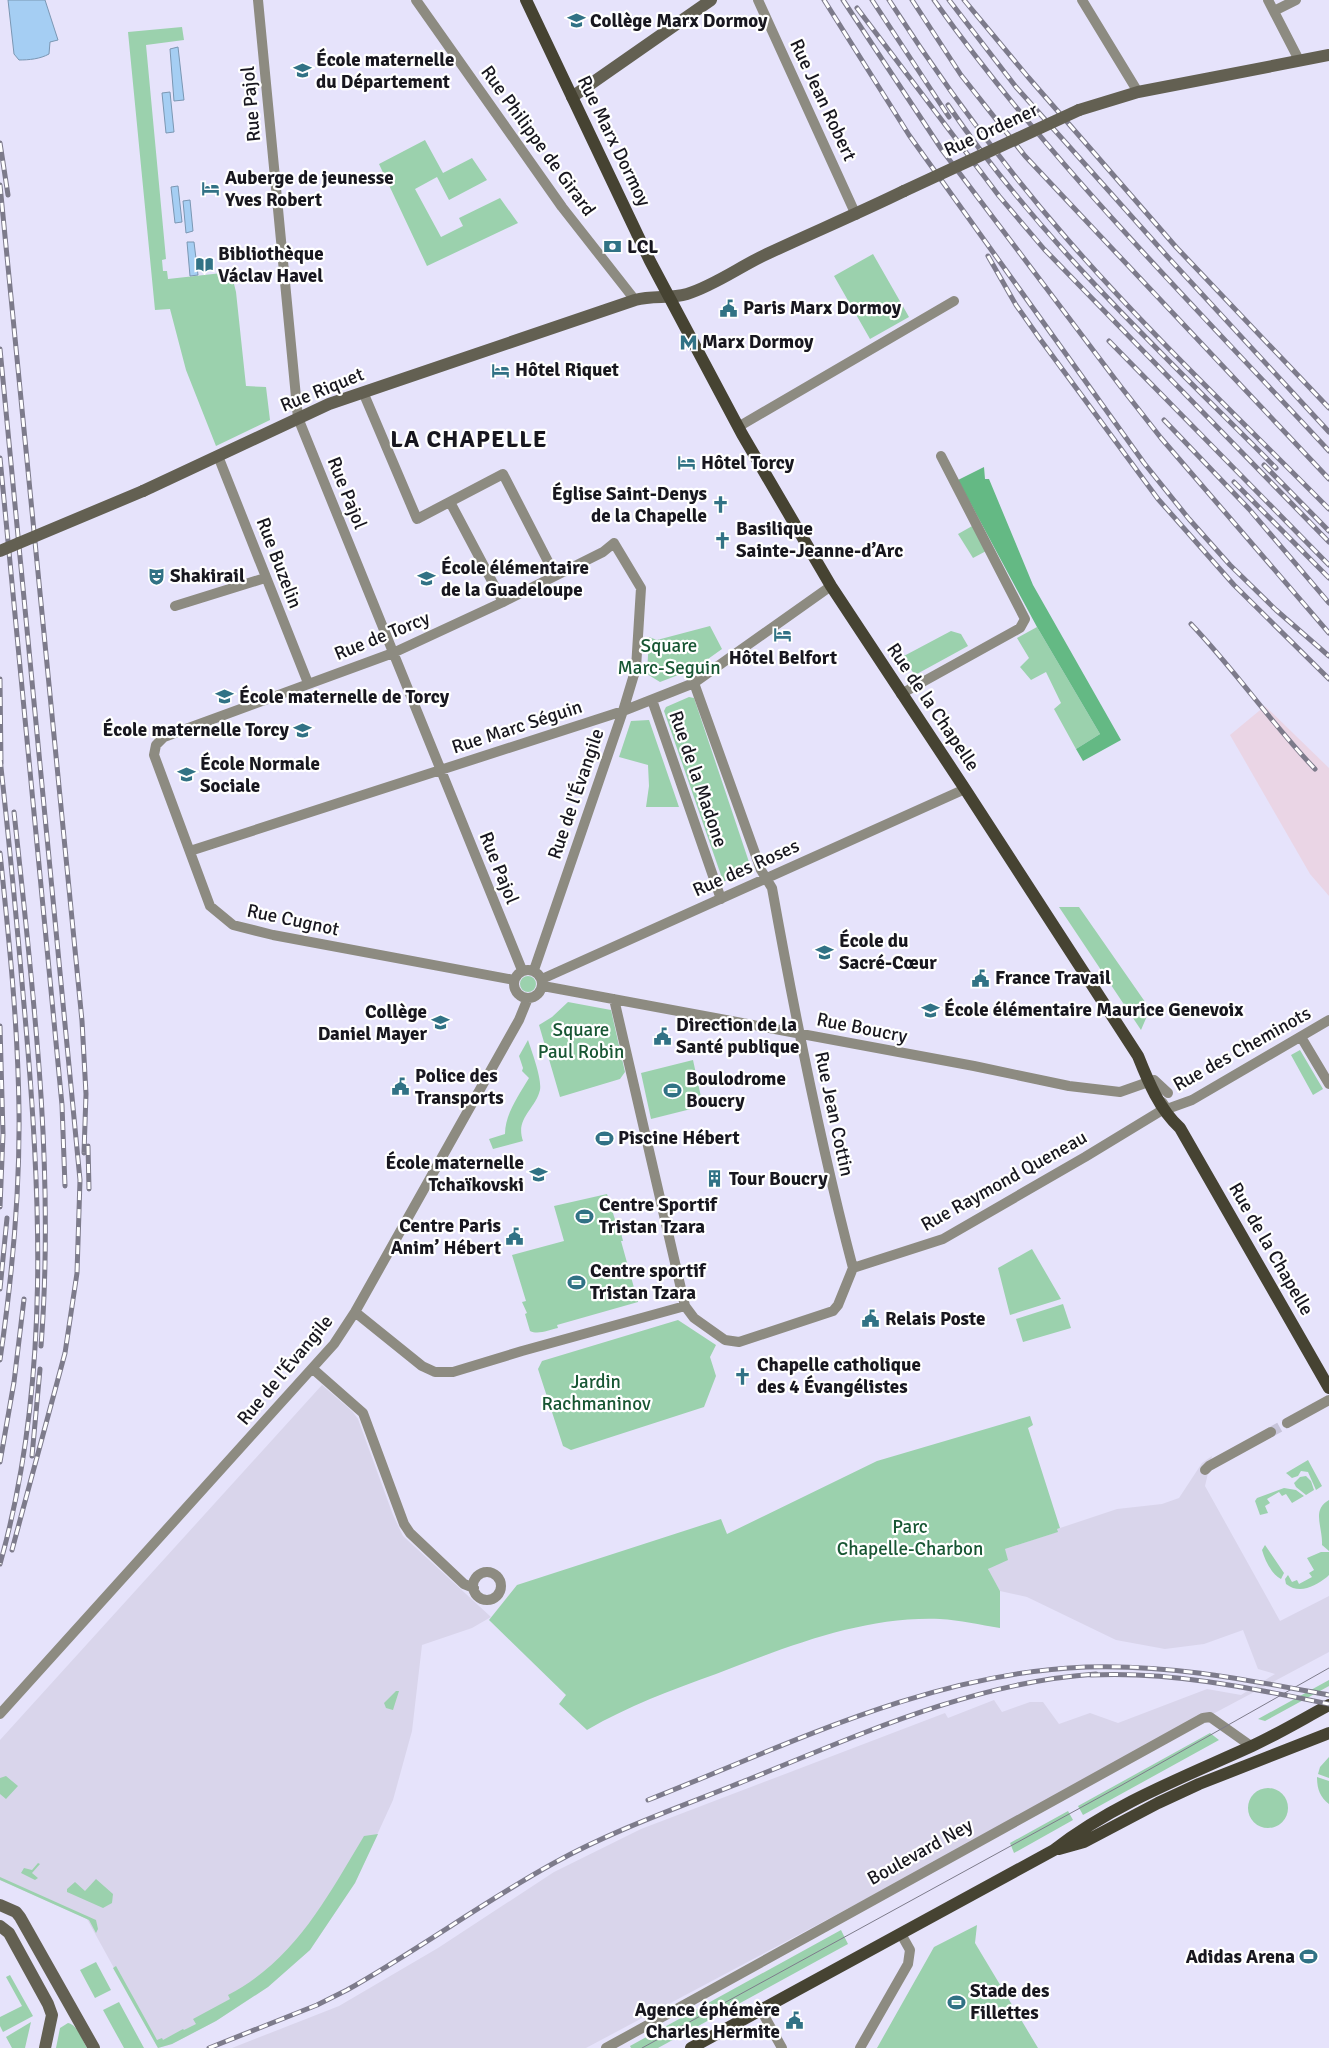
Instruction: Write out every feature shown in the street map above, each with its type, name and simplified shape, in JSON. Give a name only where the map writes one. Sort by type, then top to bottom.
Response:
[{"type":"main road","name":"Rue Marx Dormoy","points":[[526,0],[670,298]]},
{"type":"main road","points":[[572,97],[711,0]]},
{"type":"main road","name":"Rue Ordener","points":[[670,298],[688,294],[768,253],[856,215],[1079,110],[1138,92],[1329,54]]},
{"type":"main road","name":"Rue Riquet","points":[[0,551],[143,491],[329,404],[635,300],[670,298]]},
{"type":"main road","name":"Rue de la Chapelle","points":[[670,298],[738,426],[831,586],[965,789],[1138,1056],[1152,1082],[1170,1107],[1170,1119],[1180,1128],[1329,1388]]},
{"type":"main road","points":[[691,2048],[1054,1850],[1078,1832],[1163,1785],[1250,1746],[1329,1705]]},
{"type":"main road","points":[[1054,1850],[1084,1842],[1199,1784],[1329,1733]]},
{"type":"main road","points":[[0,1905],[16,1912],[20,1917],[94,2048]]},
{"type":"main road","points":[[0,1926],[10,1933],[50,2009],[52,2015],[45,2048]]},
{"type":"street","name":"Rue Pajol","points":[[258,0],[298,418],[522,970]]},
{"type":"street","name":"Rue Philippe de Girard","points":[[416,0],[562,207],[635,300]]},
{"type":"street","name":"Rue Jean Robert","points":[[758,0],[856,215]]},
{"type":"street","points":[[1082,0],[1138,92]]},
{"type":"street","points":[[1268,0],[1299,60]]},
{"type":"street","points":[[1274,11],[1296,0]]},
{"type":"street","points":[[738,426],[954,301]]},
{"type":"street","points":[[363,392],[417,519],[503,474],[555,575]]},
{"type":"street","name":"Rue Buzelin","points":[[218,456],[308,683]]},
{"type":"street","points":[[901,694],[1020,628],[1025,619],[940,456]]},
{"type":"street","points":[[450,502],[503,602]]},
{"type":"street","name":"Rue de Torcy","points":[[156,745],[164,738],[393,653],[503,602],[603,552],[614,543]]},
{"type":"street","name":"Rue de l'Évangile","points":[[534,970],[636,668],[641,588],[614,543]]},
{"type":"street","points":[[175,606],[265,578]]},
{"type":"street","name":"Rue Marc Séguin","points":[[190,851],[623,711],[694,683],[831,586]]},
{"type":"street","name":"Rue de la Madone","points":[[694,683],[765,878]]},
{"type":"street","name":"Rue de la Madone","points":[[652,700],[721,899]]},
{"type":"street","name":"Rue Cugnot","points":[[156,745],[154,755],[210,906],[237,927],[514,980]]},
{"type":"street","name":"Rue des Roses","points":[[543,983],[765,878],[965,789]]},
{"type":"street","name":"Rue Jean Cottin","points":[[765,878],[772,888],[799,1034],[832,1190],[853,1268]]},
{"type":"street","points":[[522,970],[534,970],[543,983],[538,995],[523,998],[515,991],[514,980],[522,970]]},
{"type":"street","name":"Rue Boucry","points":[[543,983],[614,999],[974,1066],[1069,1086],[1120,1092],[1152,1082]]},
{"type":"street","name":"Rue de l'Évangile","points":[[0,1714],[334,1344],[355,1312],[519,1020],[528,998]]},
{"type":"street","points":[[614,999],[685,1306],[694,1318],[724,1340],[739,1342],[819,1317],[833,1311],[838,1305],[853,1268]]},
{"type":"street","name":"Rue des Cheminots","points":[[1170,1107],[1192,1100],[1329,1020]]},
{"type":"street","points":[[1301,1037],[1329,1084]]},
{"type":"street","name":"Rue de la Chapelle","points":[[1152,1082],[1154,1080],[1168,1093],[1170,1107]]},
{"type":"street","name":"Rue Raymond Queneau","points":[[853,1268],[943,1239],[1170,1107]]},
{"type":"street","points":[[355,1312],[422,1366],[435,1372],[453,1372],[685,1306]]},
{"type":"street","points":[[313,1369],[363,1413],[404,1524],[410,1533],[464,1584],[474,1588]]},
{"type":"street","points":[[1287,1423],[1329,1400]]},
{"type":"street","points":[[1205,1470],[1208,1466],[1271,1432]]},
{"type":"street","name":"Boulevard Ney","points":[[606,2048],[1203,1718],[1210,1718],[1250,1746]]},
{"type":"street","points":[[860,2048],[908,1964],[910,1950],[902,1934]]},
{"type":"street","points":[[761,2010],[782,2048]]},
{"type":"shaded area","points":[[1265,706],[1329,768],[1329,896],[1310,874],[1230,735]]},
{"type":"shaded area","points":[[322,1385],[352,1411],[358,1419],[393,1515],[403,1536],[491,1617],[472,1628],[422,1645],[412,1731],[393,1800],[355,1883],[310,1950],[268,1987],[216,2021],[172,2044],[158,2048],[87,1919],[0,1880],[0,1740]]},
{"type":"shaded area","points":[[1212,1456],[1205,1486],[1280,1621],[1329,1596],[1329,1652],[586,2048],[232,2048],[339,2006],[438,1948],[554,1872],[641,1829],[945,1713],[948,1718],[994,1700],[1002,1712],[1030,1702],[1043,1702],[1059,1724],[1090,1713],[1118,1723],[1207,1689],[1241,1695],[1275,1674],[1258,1669],[1243,1630],[1204,1644],[1165,1649],[1116,1640],[1027,1597],[1000,1591],[988,1570],[1005,1549],[1057,1532],[1057,1529],[1117,1509],[1162,1504],[1179,1498],[1202,1463]]},
{"type":"green space","points":[[182,27],[184,40],[146,45],[166,259],[162,260],[163,271],[167,271],[168,279],[231,272],[236,292],[246,386],[266,387],[270,420],[216,446],[186,370],[170,309],[155,310],[128,32]]},
{"type":"green space","points":[[425,140],[443,173],[472,158],[487,180],[449,200],[437,177],[415,189],[441,237],[463,226],[459,218],[500,198],[518,223],[427,266],[379,164]]},
{"type":"green space","points":[[873,254],[909,317],[870,339],[834,276]]},
{"type":"green space","points":[[984,467],[985,479],[989,479],[1033,585],[1121,740],[1083,761],[1076,749],[1100,734],[1037,627],[958,480]]},
{"type":"green space","points":[[974,525],[988,550],[973,558],[958,534]]},
{"type":"green space","name":"Square Marc-Seguin","points":[[710,626],[722,649],[694,669],[660,682],[647,674],[649,637],[657,640]]},
{"type":"green space","points":[[1037,627],[1100,734],[1076,749],[1054,709],[1061,703],[1046,672],[1031,680],[1020,667],[1029,658],[1017,638]]},
{"type":"green space","points":[[951,631],[961,634],[968,646],[915,675],[902,657]]},
{"type":"green space","points":[[689,697],[694,698],[751,868],[742,875],[730,880],[723,881],[664,711],[666,707]]},
{"type":"green space","points":[[649,720],[679,807],[646,807],[649,786],[648,765],[619,757],[631,721]]},
{"type":"green space","points":[[1059,907],[1079,907],[1150,1009],[1141,1030]]},
{"type":"green space","points":[[528,976],[536,984],[528,992],[520,984]]},
{"type":"green space","name":"Square Paul Robin","points":[[568,1002],[611,1010],[625,1072],[620,1079],[560,1097],[539,1025],[552,1017]]},
{"type":"green space","points":[[528,1040],[538,1073],[540,1090],[538,1097],[524,1120],[521,1133],[523,1141],[493,1149],[489,1139],[505,1134],[510,1112],[529,1078],[522,1071],[523,1068],[519,1056]]},
{"type":"green space","points":[[1300,1050],[1323,1089],[1313,1095],[1291,1055]]},
{"type":"green space","name":"Boulodrome Boucry","points":[[693,1060],[703,1106],[651,1119],[641,1073]]},
{"type":"green space","name":"Centre sportif Tristan Tzara","points":[[607,1194],[617,1226],[619,1225],[623,1241],[621,1241],[638,1302],[557,1325],[558,1328],[547,1331],[530,1331],[525,1314],[527,1313],[522,1302],[526,1301],[512,1255],[564,1241],[554,1206]]},
{"type":"green space","points":[[1032,1249],[1061,1299],[1010,1315],[998,1268]]},
{"type":"green space","points":[[1063,1304],[1071,1328],[1023,1342],[1016,1319]]},
{"type":"green space","name":"Jardin Rachmaninov","points":[[678,1320],[716,1345],[710,1357],[716,1376],[704,1407],[571,1450],[563,1446],[538,1369],[542,1361]]},
{"type":"green space","name":"Parc Chapelle-Charbon","points":[[1030,1416],[1033,1425],[1028,1428],[1060,1528],[1057,1529],[1058,1532],[1005,1549],[1008,1560],[988,1569],[1000,1591],[1000,1628],[962,1621],[911,1619],[854,1628],[825,1635],[650,1699],[587,1730],[559,1704],[566,1695],[489,1620],[517,1585],[721,1519],[727,1534],[877,1461]]},
{"type":"green space","points":[[1308,1460],[1322,1486],[1316,1490],[1308,1472],[1301,1471],[1298,1476],[1292,1478],[1286,1473]]},
{"type":"green space","points":[[1306,1476],[1311,1481],[1314,1490],[1306,1495],[1294,1483],[1300,1477]]},
{"type":"green space","points":[[1284,1488],[1296,1490],[1304,1496],[1292,1503],[1286,1494],[1282,1496],[1279,1492],[1267,1499],[1270,1503],[1265,1506],[1268,1513],[1260,1515],[1255,1501],[1257,1498]]},
{"type":"green space","points":[[1329,1500],[1329,1551],[1322,1545],[1319,1514],[1320,1509]]},
{"type":"green space","points":[[1265,1545],[1284,1573],[1281,1579],[1274,1574],[1267,1562],[1262,1550]]},
{"type":"green space","points":[[1321,1552],[1329,1552],[1329,1575],[1327,1577],[1312,1586],[1302,1589],[1286,1584],[1285,1579],[1288,1575],[1292,1582],[1297,1580],[1299,1584],[1312,1577],[1309,1573],[1314,1570],[1307,1558]]},
{"type":"green space","points":[[1329,1680],[1329,1686],[1265,1721],[1258,1719]]},
{"type":"green space","points":[[396,1691],[399,1691],[393,1710],[386,1708],[384,1703]]},
{"type":"green space","points":[[1210,1733],[1219,1740],[1083,1815],[1078,1806]]},
{"type":"green space","points":[[1329,1757],[1329,1778],[1318,1774],[1320,1767]]},
{"type":"green space","points":[[6,1776],[18,1786],[6,1799],[0,1794],[0,1778]]},
{"type":"green space","points":[[1317,1777],[1329,1781],[1329,1804],[1323,1799]]},
{"type":"green space","points":[[1272,1788],[1279,1791],[1285,1797],[1288,1808],[1287,1816],[1279,1825],[1272,1828],[1264,1828],[1257,1825],[1249,1816],[1248,1804],[1251,1797],[1260,1789]]},
{"type":"green space","points":[[1068,1811],[1073,1820],[1014,1853],[1010,1843]]},
{"type":"green space","points":[[378,1834],[355,1883],[310,1950],[268,1987],[216,2021],[172,2044],[158,2048],[113,1968],[116,1966],[157,2040],[162,2038],[163,2040],[196,2024],[193,2019],[230,1999],[228,1995],[252,1981],[290,1946],[322,1905],[364,1836]]},
{"type":"green space","points":[[38,1863],[40,1864],[32,1873],[38,1878],[35,1880],[21,1873],[24,1868],[32,1870]]},
{"type":"green space","points":[[0,1877],[96,1920],[98,1929],[96,1933],[89,1920],[0,1880]]},
{"type":"green space","points":[[96,1879],[113,1894],[112,1903],[103,1908],[67,1892],[67,1889],[75,1882],[85,1891]]},
{"type":"green space","name":"Stade des Fillettes","points":[[977,1925],[975,1943],[1038,2048],[877,2048],[934,1947]]},
{"type":"green space","points":[[841,1930],[848,1944],[658,2048],[631,2048],[630,2046]]},
{"type":"green space","points":[[96,1962],[111,1990],[95,1998],[80,1970]]},
{"type":"green space","points":[[10,1975],[33,2016],[3,2032],[0,2026],[0,2017],[22,2006],[6,1977]]},
{"type":"green space","points":[[119,2002],[144,2048],[124,2048],[103,2010]]},
{"type":"green space","points":[[31,2022],[25,2048],[12,2048],[6,2037]]},
{"type":"green space","points":[[68,2023],[77,2030],[87,2048],[56,2048],[60,2028]]},
{"type":"water","points":[[8,0],[45,0],[58,40],[50,42],[49,54],[34,59],[19,60],[14,54]]},
{"type":"water","points":[[178,47],[184,100],[174,101],[170,49]]},
{"type":"water","points":[[170,92],[174,132],[166,133],[162,93]]},
{"type":"water","points":[[178,186],[182,222],[175,223],[171,187]]},
{"type":"water","points":[[190,200],[193,231],[186,233],[183,201]]},
{"type":"water","points":[[187,242],[194,242],[198,275],[190,276]]},
{"type":"tunnel","points":[[1271,1432],[1287,1423]]},
{"type":"tram line","points":[[642,2048],[1122,1785],[1329,1668]]},
{"type":"railway","points":[[824,0],[909,135],[1144,463],[1189,519],[1230,565],[1276,610],[1329,656]]},
{"type":"railway","points":[[843,0],[942,150],[1121,387],[1161,438],[1329,633]]},
{"type":"railway","points":[[872,0],[949,117]]},
{"type":"railway","points":[[889,0],[930,62],[974,123],[1068,240],[1163,343],[1329,509]]},
{"type":"railway","points":[[912,0],[961,75],[1025,156],[1329,479]]},
{"type":"railway","points":[[934,0],[979,60],[1074,176],[1329,451]]},
{"type":"railway","points":[[949,0],[1016,87],[1166,255],[1329,432]]},
{"type":"railway","points":[[964,0],[1028,77],[1176,247],[1329,408]]},
{"type":"railway","points":[[857,8],[999,196],[1044,249],[1329,542]]},
{"type":"railway","points":[[948,105],[984,155],[1062,249],[1103,294],[1276,468]]},
{"type":"railway","points":[[0,143],[8,195]]},
{"type":"railway","points":[[0,185],[82,1021],[86,1094],[84,1153]]},
{"type":"railway","points":[[988,256],[1016,305],[1158,499],[1234,585],[1329,679]]},
{"type":"railway","points":[[1109,341],[1329,565]]},
{"type":"railway","points":[[0,349],[80,1180],[77,1273],[65,1353],[12,1550]]},
{"type":"railway","points":[[1164,420],[1249,509],[1329,603]]},
{"type":"railway","points":[[0,458],[62,1105],[65,1186]]},
{"type":"railway","points":[[1264,465],[1329,531]]},
{"type":"railway","points":[[1234,482],[1329,578]]},
{"type":"railway","points":[[1191,624],[1315,769]]},
{"type":"railway","points":[[0,679],[1,764]]},
{"type":"railway","points":[[0,758],[30,1075],[35,1145],[38,1286],[28,1426],[16,1496],[0,1564]]},
{"type":"railway","points":[[14,812],[35,1012],[44,1145],[45,1279],[41,1346]]},
{"type":"railway","points":[[0,853],[15,1014],[19,1111],[14,1236],[0,1360]]},
{"type":"railway","points":[[0,1026],[3,1134],[0,1207]]},
{"type":"railway","points":[[88,1146],[89,1189]]},
{"type":"railway","points":[[0,1289],[7,1218]]},
{"type":"railway","points":[[0,1462],[14,1382],[24,1299]]},
{"type":"railway","points":[[32,1456],[40,1369]]},
{"type":"railway","points":[[648,1800],[862,1715],[972,1682],[1029,1672],[1086,1667],[1148,1668],[1208,1674],[1329,1695]]},
{"type":"railway","points":[[209,2048],[317,2005],[347,1990],[528,1878],[601,1839],[918,1713],[961,1699],[1006,1688],[1051,1679],[1096,1674]]},
{"type":"railway","points":[[1091,1675],[1121,1674],[1180,1678],[1329,1704]]},
{"type":"place","name":"Collège Marx Dormoy","points":[[576,21]]},
{"type":"place","name":"École maternelle du Département","points":[[302,71]]},
{"type":"place","name":"Auberge de jeunesse Yves Robert","points":[[211,189]]},
{"type":"place","name":"LCL","points":[[613,247]]},
{"type":"place","name":"Bibliothèque Václav Havel","points":[[204,265]]},
{"type":"place","name":"Paris Marx Dormoy","points":[[729,308]]},
{"type":"place","name":"Marx Dormoy","points":[[688,342]]},
{"type":"place","name":"Hôtel Riquet","points":[[501,370]]},
{"type":"place","name":"Hôtel Torcy","points":[[687,463]]},
{"type":"place","name":"Église Saint-Denys de la Chapelle","points":[[721,505]]},
{"type":"place","name":"Basilique Sainte-Jeanne-d’Arc","points":[[722,540]]},
{"type":"place","name":"Shakirail","points":[[156,576]]},
{"type":"place","name":"École élémentaire de la Guadeloupe","points":[[427,579]]},
{"type":"place","name":"Hôtel Belfort","points":[[783,635]]},
{"type":"place","name":"École maternelle de Torcy","points":[[225,697]]},
{"type":"place","name":"École maternelle Torcy","points":[[303,730]]},
{"type":"place","name":"École Normale Sociale","points":[[186,775]]},
{"type":"place","name":"École du Sacré-Cœur","points":[[825,952]]},
{"type":"place","name":"France Travail","points":[[981,978]]},
{"type":"place","name":"École élémentaire Maurice Genevoix","points":[[930,1010]]},
{"type":"place","name":"Collège Daniel Mayer","points":[[441,1023]]},
{"type":"place","name":"Direction de la Santé publique","points":[[662,1036]]},
{"type":"place","name":"Police des Transports","points":[[401,1087]]},
{"type":"place","name":"Boulodrome Boucry","points":[[672,1090]]},
{"type":"place","name":"Piscine Hébert","points":[[604,1138]]},
{"type":"place","name":"École maternelle Tchaïkovski","points":[[538,1174]]},
{"type":"place","name":"Tour Boucry","points":[[715,1179]]},
{"type":"place","name":"Centre Sportif Tristan Tzara","points":[[585,1216]]},
{"type":"place","name":"Centre Paris Anim’ Hébert","points":[[515,1237]]},
{"type":"place","name":"Centre sportif Tristan Tzara","points":[[576,1282]]},
{"type":"place","name":"Relais Poste","points":[[871,1319]]},
{"type":"place","name":"Chapelle catholique des 4 Évangélistes","points":[[743,1376]]},
{"type":"place","name":"Adidas Arena","points":[[1309,1957]]},
{"type":"place","name":"Stade des Fillettes","points":[[956,2002]]},
{"type":"place","name":"Agence éphémère Charles Hermite","points":[[794,2021]]},
{"type":"district","name":"LA CHAPELLE","points":[[469,439]]}]
